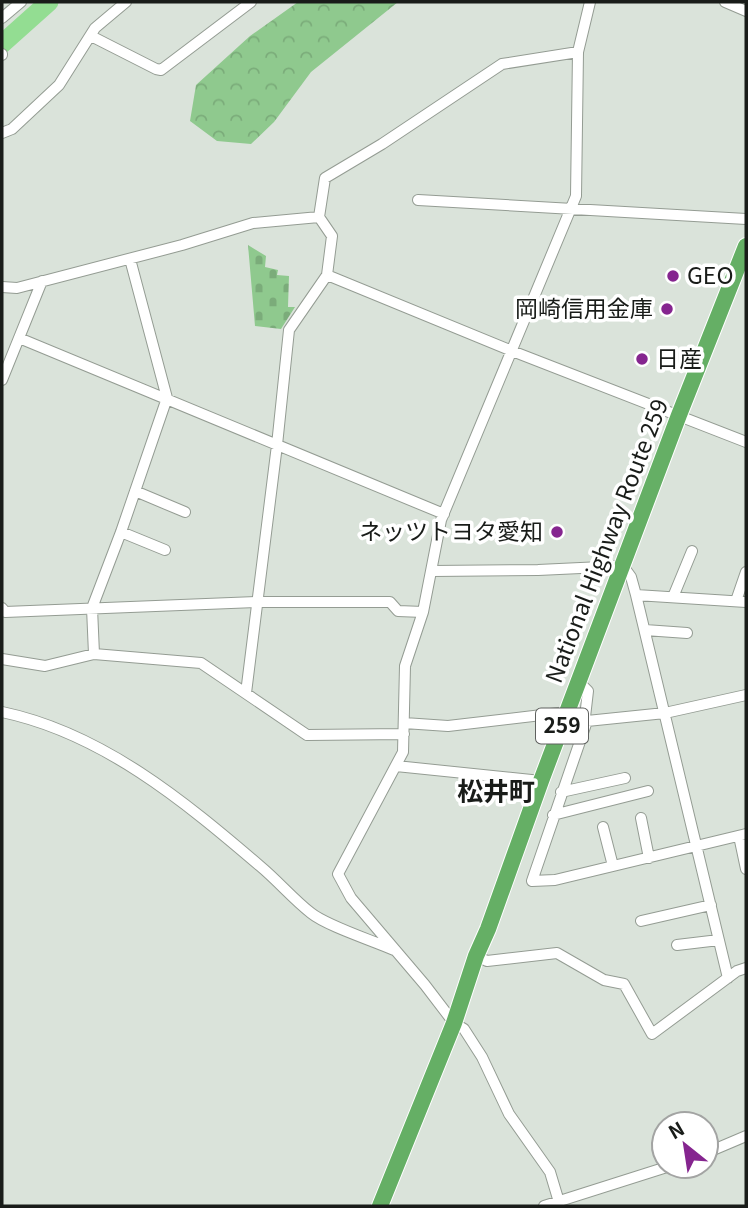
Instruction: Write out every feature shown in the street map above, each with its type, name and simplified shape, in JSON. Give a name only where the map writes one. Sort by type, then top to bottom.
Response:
[{"type":"highway","name":"National Highway Route 259","points":[[380,1206],[454,1023],[541,781],[746,246]]},
{"type":"street","points":[[2,18],[19,2]]},
{"type":"street","points":[[2,133],[12,129],[60,85],[95,28],[126,2]]},
{"type":"street","points":[[91,36],[161,70],[251,2]]},
{"type":"street","points":[[559,1202],[550,1172],[509,1114],[482,1057],[464,1029],[454,1023],[351,898],[338,874],[404,752],[405,666],[423,612],[444,514],[576,196],[578,52],[590,2]]},
{"type":"street","points":[[724,2],[746,11]]},
{"type":"street","points":[[246,693],[289,330],[327,275],[332,236],[319,217],[325,178],[382,144],[502,64],[578,52]]},
{"type":"street","points":[[418,200],[746,219]]},
{"type":"street","points":[[2,287],[17,288],[253,223],[319,217]]},
{"type":"street","points":[[94,654],[92,608],[167,398],[130,259]]},
{"type":"street","points":[[327,275],[512,351],[746,442]]},
{"type":"street","points":[[2,380],[42,281]]},
{"type":"street","points":[[19,338],[444,514]]},
{"type":"street","points":[[135,491],[185,512]]},
{"type":"street","points":[[121,532],[164,550]]},
{"type":"street","points":[[673,597],[692,551]]},
{"type":"street","points":[[432,571],[623,566],[631,577],[645,630],[728,978]]},
{"type":"street","points":[[636,595],[741,601],[746,572]]},
{"type":"street","points":[[2,608],[5,611],[257,602],[390,602],[398,611],[423,612]]},
{"type":"street","points":[[645,630],[687,633]]},
{"type":"street","points":[[2,659],[45,666],[94,654],[201,663],[307,735],[448,726],[567,712]]},
{"type":"street","points":[[579,681],[588,691],[585,717],[587,721],[531,881],[555,880],[743,835],[746,869]]},
{"type":"street","points":[[587,721],[665,713],[746,695]]},
{"type":"street","points":[[3,715],[65,733],[105,752],[160,784],[262,867],[313,915],[397,951]]},
{"type":"street","points":[[396,766],[541,781]]},
{"type":"street","points":[[561,792],[625,778]]},
{"type":"street","points":[[554,815],[648,791]]},
{"type":"street","points":[[641,818],[649,858]]},
{"type":"street","points":[[603,827],[613,866]]},
{"type":"street","points":[[640,921],[711,905]]},
{"type":"street","points":[[677,945],[719,940]]},
{"type":"street","points":[[476,956],[487,961],[545,954],[562,955],[604,980],[624,984],[652,1034],[728,978],[746,968]]},
{"type":"street","points":[[720,1147],[746,1136]]},
{"type":"street","points":[[544,1206],[650,1172]]},
{"type":"green space","points":[[298,2],[398,2],[311,72],[274,122],[251,144],[217,141],[190,121],[196,85],[250,36]]},
{"type":"green space","points":[[248,245],[266,256],[265,267],[278,270],[277,275],[289,276],[288,307],[295,307],[281,329],[255,326]]},
{"type":"waterway","points":[[2,44],[49,2]]},
{"type":"place","name":"GEO","points":[[673,276]]},
{"type":"place","name":"岡崎信用金庫","points":[[667,309]]},
{"type":"place","name":"日産","points":[[642,359]]},
{"type":"place","name":"ネッツトヨタ愛知","points":[[557,532]]},
{"type":"district","name":"松井町","points":[[496,792]]}]
